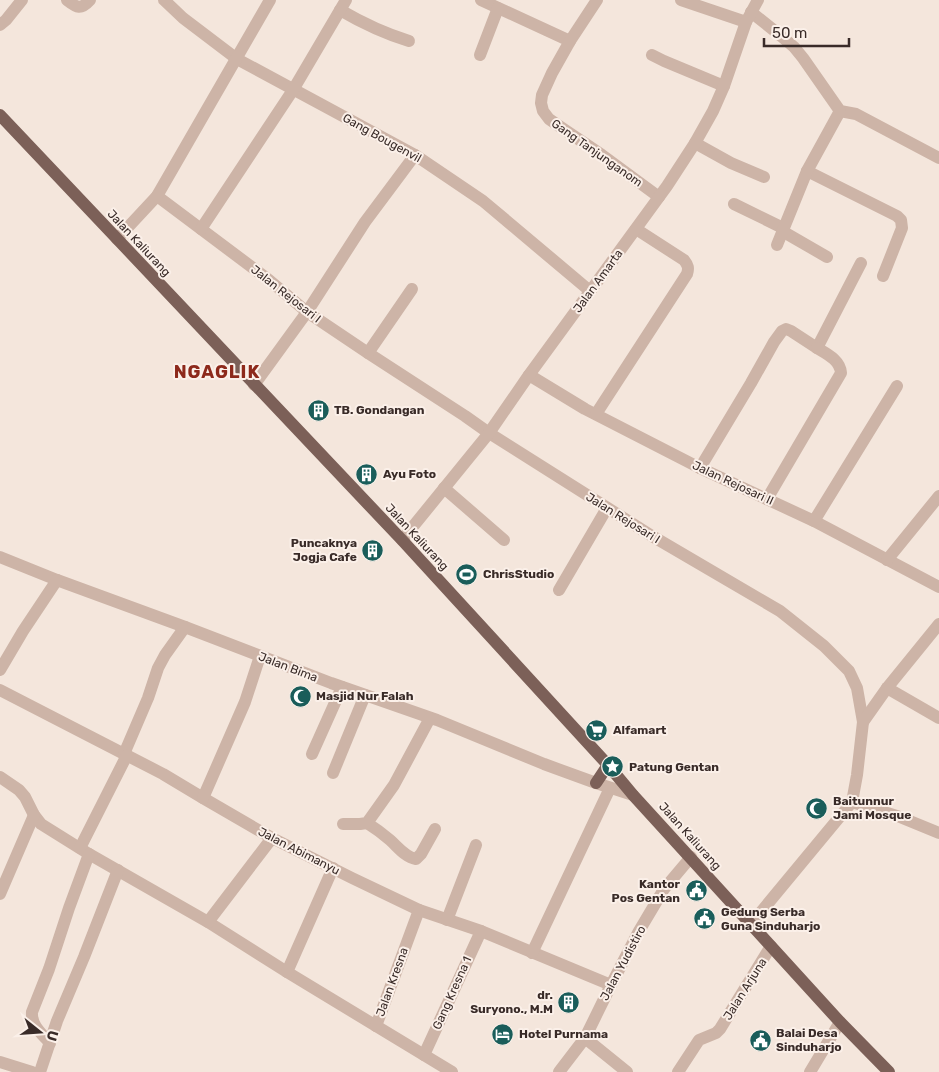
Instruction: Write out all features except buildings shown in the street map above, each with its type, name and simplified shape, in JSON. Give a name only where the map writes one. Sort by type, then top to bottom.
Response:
[{"type":"main road","name":"Jalan Kaliurang","points":[[0,115],[402,540],[840,1022],[889,1072]]},
{"type":"main road","points":[[596,783],[608,765]]},
{"type":"street","points":[[0,26],[22,0]]},
{"type":"street","points":[[67,0],[79,7],[84,6],[90,0]]},
{"type":"street","name":"Gang Bougenvil","points":[[164,0],[183,18],[237,59],[415,155],[482,201],[590,290]]},
{"type":"street","points":[[117,239],[157,196],[270,0]]},
{"type":"street","points":[[481,0],[570,41]]},
{"type":"street","name":"Gang Tanjunganom","points":[[597,0],[552,73],[542,95],[543,111],[549,119],[659,197]]},
{"type":"street","points":[[681,0],[748,17],[775,30],[803,58],[840,111],[856,114],[939,158]]},
{"type":"street","name":"Jalan Amarta","points":[[402,540],[489,434],[529,375],[659,197],[695,143],[713,111],[724,86],[748,17],[758,0]]},
{"type":"street","points":[[201,229],[293,90],[343,5],[363,23],[409,41]]},
{"type":"street","points":[[480,55],[498,8]]},
{"type":"street","points":[[652,55],[664,62],[724,86]]},
{"type":"street","points":[[777,244],[808,170],[840,111]]},
{"type":"street","points":[[695,143],[740,167],[764,177]]},
{"type":"street","points":[[254,384],[307,312],[365,222],[415,155]]},
{"type":"street","points":[[808,170],[897,216],[901,220],[902,228],[883,276]]},
{"type":"street","name":"Jalan Rejosari I","points":[[157,196],[269,280],[307,312],[368,354],[465,416],[489,434],[607,508],[780,612],[824,646],[849,671],[857,688],[863,722],[852,802],[751,924]]},
{"type":"street","points":[[734,204],[783,230],[826,257]]},
{"type":"street","points":[[596,414],[687,274],[688,264],[684,260],[636,229]]},
{"type":"street","points":[[817,348],[861,263]]},
{"type":"street","points":[[368,354],[412,289]]},
{"type":"street","points":[[700,468],[774,342],[782,331],[786,329],[791,331],[837,361],[841,368],[841,373],[767,499]]},
{"type":"street","name":"Jalan Rejosari II","points":[[529,375],[585,409],[700,468],[814,521],[939,588]]},
{"type":"street","points":[[814,521],[897,386]]},
{"type":"street","points":[[444,488],[504,540]]},
{"type":"street","points":[[887,560],[939,496]]},
{"type":"street","points":[[560,590],[607,508]]},
{"type":"street","name":"Jalan Bima","points":[[0,556],[57,580],[430,718],[544,764],[634,795]]},
{"type":"street","points":[[0,670],[57,580]]},
{"type":"street","points":[[863,722],[887,688],[939,624]]},
{"type":"street","points":[[50,1043],[31,1019],[32,1012],[69,908],[85,851],[148,698],[158,668],[165,654],[185,627]]},
{"type":"street","points":[[202,798],[242,710],[260,656]]},
{"type":"street","points":[[312,754],[342,687]]},
{"type":"street","points":[[887,688],[939,718]]},
{"type":"street","name":"Jalan Abimanyu","points":[[0,690],[163,774],[272,838],[419,910],[481,931],[610,985]]},
{"type":"street","points":[[333,773],[366,695]]},
{"type":"street","points":[[368,823],[394,785],[430,718]]},
{"type":"street","points":[[0,777],[19,790],[41,824],[208,922],[376,1026]]},
{"type":"street","points":[[532,953],[610,788]]},
{"type":"street","points":[[852,802],[939,832]]},
{"type":"street","points":[[0,894],[34,814]]},
{"type":"street","points":[[343,824],[368,823],[401,851],[416,859],[421,854],[435,829]]},
{"type":"street","points":[[208,922],[272,838]]},
{"type":"street","points":[[447,920],[476,845]]},
{"type":"street","name":"Jalan Yudistiro","points":[[558,1072],[585,1038],[610,985],[664,889],[691,857]]},
{"type":"street","points":[[287,972],[333,868]]},
{"type":"street","points":[[40,1072],[56,1021],[84,957],[118,870]]},
{"type":"street","name":"Jalan Kresna","points":[[419,910],[376,1026],[452,1072]]},
{"type":"street","name":"Gang Kresna 1","points":[[424,1055],[481,931]]},
{"type":"street","name":"Jalan Arjuna","points":[[678,1072],[699,1040],[716,1033],[720,1029],[771,946]]},
{"type":"street","points":[[810,1072],[840,1022]]},
{"type":"street","points":[[585,1038],[627,1072]]},
{"type":"street","points":[[0,1062],[32,1072]]},
{"type":"place","name":"TB. Gondangan","points":[[318,410]]},
{"type":"place","name":"Ayu Foto","points":[[367,474]]},
{"type":"place","name":"Puncaknya Jogja Cafe","points":[[373,550]]},
{"type":"place","name":"ChrisStudio","points":[[467,574]]},
{"type":"place","name":"Masjid Nur Falah","points":[[300,696]]},
{"type":"place","name":"Alfamart","points":[[597,730]]},
{"type":"place","name":"Patung Gentan","points":[[613,767]]},
{"type":"place","name":"Baitunnur Jami Mosque","points":[[817,808]]},
{"type":"place","name":"Kantor Pos Gentan","points":[[696,891]]},
{"type":"place","name":"Gedung Serba Guna Sinduharjo","points":[[705,919]]},
{"type":"place","name":"dr. Suryono., M.M","points":[[569,1002]]},
{"type":"place","name":"Hotel Purnama","points":[[503,1034]]},
{"type":"place","name":"Balai Desa Sinduharjo","points":[[760,1040]]},
{"type":"district","name":"NGAGLIK","points":[[217,372]]}]
